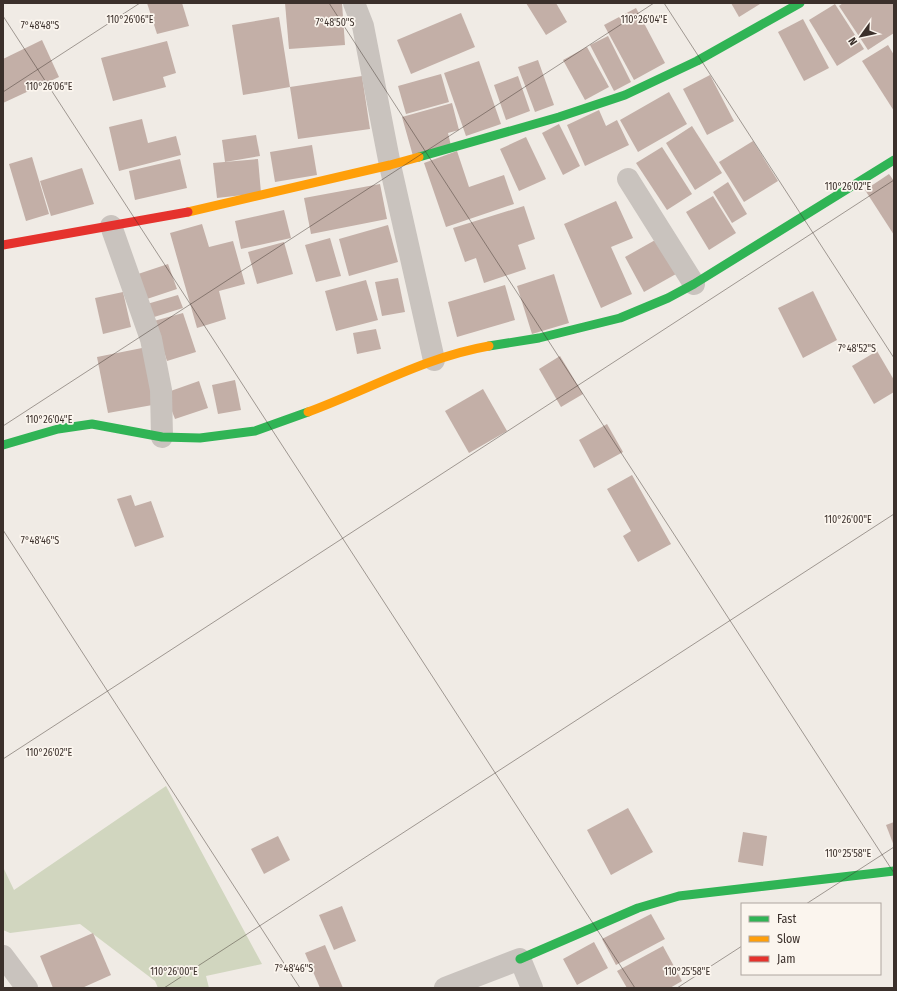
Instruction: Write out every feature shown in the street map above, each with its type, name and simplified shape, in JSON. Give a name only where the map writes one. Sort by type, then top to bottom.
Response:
[{"type":"street","points":[[354,3],[363,26],[390,165],[434,360]]},
{"type":"street","points":[[3,245],[180,214],[390,165],[559,117],[625,95],[697,61],[800,3]]},
{"type":"street","points":[[3,445],[58,429],[92,424],[162,437],[200,438],[255,431],[334,403],[434,360],[473,349],[539,338],[620,318],[668,298],[694,284],[807,216],[894,160]]},
{"type":"street","points":[[628,179],[694,284]]},
{"type":"street","points":[[111,226],[151,339],[161,390],[162,437]]},
{"type":"street","points":[[445,988],[520,959],[638,908],[679,896],[894,871]]},
{"type":"street","points":[[3,956],[27,988]]},
{"type":"street","points":[[520,959],[532,988]]},
{"type":"green space","points":[[166,786],[262,964],[206,976],[209,988],[158,988],[155,981],[80,924],[10,933],[3,930],[3,867],[14,890]]},
{"type":"building","points":[[147,3],[182,3],[189,26],[157,34]]},
{"type":"building","points":[[285,3],[342,3],[345,45],[289,49]]},
{"type":"building","points":[[526,3],[556,3],[567,22],[546,35]]},
{"type":"building","points":[[731,3],[759,3],[760,4],[739,17]]},
{"type":"building","points":[[843,3],[894,3],[894,33],[868,50],[839,6]]},
{"type":"building","points":[[835,4],[864,49],[837,66],[809,20]]},
{"type":"building","points":[[636,8],[665,63],[634,80],[604,25]]},
{"type":"building","points":[[461,13],[475,47],[411,74],[397,40]]},
{"type":"building","points":[[279,17],[290,87],[243,95],[232,25]]},
{"type":"building","points":[[803,19],[829,68],[804,81],[778,32]]},
{"type":"building","points":[[608,36],[631,82],[614,91],[590,45]]},
{"type":"building","points":[[42,40],[59,77],[3,103],[3,59]]},
{"type":"building","points":[[167,41],[176,73],[163,77],[166,87],[113,101],[101,58]]},
{"type":"building","points":[[888,45],[894,55],[894,111],[862,61]]},
{"type":"building","points":[[587,47],[609,87],[585,100],[563,60]]},
{"type":"building","points":[[538,60],[554,105],[535,112],[518,67]]},
{"type":"building","points":[[479,61],[501,124],[466,136],[444,73]]},
{"type":"building","points":[[441,74],[449,102],[406,114],[398,86]]},
{"type":"building","points":[[710,75],[734,121],[707,135],[683,89]]},
{"type":"building","points":[[362,76],[370,129],[298,139],[290,87]]},
{"type":"building","points":[[518,76],[530,111],[506,120],[494,85]]},
{"type":"building","points":[[669,92],[687,124],[638,152],[620,120]]},
{"type":"building","points":[[452,103],[459,130],[448,133],[451,146],[413,156],[402,117]]},
{"type":"building","points":[[599,110],[606,126],[617,120],[629,145],[585,166],[567,125]]},
{"type":"building","points":[[142,119],[148,143],[176,136],[181,155],[119,171],[109,127]]},
{"type":"building","points":[[559,124],[580,166],[563,175],[542,133]]},
{"type":"building","points":[[692,126],[722,173],[695,190],[666,143]]},
{"type":"building","points":[[256,135],[260,156],[225,162],[222,140]]},
{"type":"building","points":[[526,137],[546,179],[519,191],[500,149]]},
{"type":"building","points":[[753,141],[778,181],[744,202],[719,162]]},
{"type":"building","points":[[312,145],[317,175],[275,182],[270,152]]},
{"type":"building","points":[[662,147],[692,194],[667,210],[636,163]]},
{"type":"building","points":[[457,151],[469,187],[504,175],[514,204],[446,227],[424,163]]},
{"type":"building","points":[[32,157],[49,214],[26,221],[9,164]]},
{"type":"building","points":[[180,159],[187,188],[135,200],[129,171]]},
{"type":"building","points":[[258,159],[261,193],[217,198],[213,163]]},
{"type":"building","points":[[82,168],[94,204],[51,216],[40,181]]},
{"type":"building","points":[[889,174],[894,181],[894,235],[865,190]]},
{"type":"building","points":[[728,182],[747,214],[732,223],[713,192]]},
{"type":"building","points":[[380,184],[387,219],[311,234],[304,198]]},
{"type":"building","points":[[713,196],[736,233],[709,250],[686,212]]},
{"type":"building","points":[[616,201],[633,238],[611,247],[632,294],[601,308],[564,224]]},
{"type":"building","points":[[524,206],[535,239],[518,245],[526,269],[484,283],[476,258],[465,262],[453,228]]},
{"type":"building","points":[[284,210],[291,238],[241,249],[235,221]]},
{"type":"building","points":[[202,224],[209,247],[233,241],[245,284],[219,291],[226,319],[197,328],[170,233]]},
{"type":"building","points":[[388,225],[398,262],[349,276],[339,239]]},
{"type":"building","points":[[330,238],[341,276],[316,282],[305,245]]},
{"type":"building","points":[[657,239],[676,274],[644,292],[625,257]]},
{"type":"building","points":[[284,242],[293,274],[257,284],[248,252]]},
{"type":"building","points":[[168,264],[177,289],[144,300],[135,275]]},
{"type":"building","points":[[554,274],[569,323],[532,334],[517,286]]},
{"type":"building","points":[[398,278],[405,312],[382,316],[375,282]]},
{"type":"building","points":[[366,280],[378,320],[336,331],[325,291]]},
{"type":"building","points":[[505,285],[515,320],[457,337],[448,302]]},
{"type":"building","points":[[813,291],[837,340],[803,358],[778,308]]},
{"type":"building","points":[[123,292],[131,327],[103,334],[95,298]]},
{"type":"building","points":[[178,295],[183,308],[151,318],[147,304]]},
{"type":"building","points":[[183,313],[196,352],[167,361],[154,321]]},
{"type":"building","points":[[376,329],[381,349],[357,354],[353,333]]},
{"type":"building","points":[[147,347],[158,404],[108,413],[97,357]]},
{"type":"building","points":[[877,351],[894,380],[894,392],[874,404],[852,366]]},
{"type":"building","points":[[560,356],[583,394],[561,407],[539,369]]},
{"type":"building","points":[[235,380],[241,410],[218,414],[212,385]]},
{"type":"building","points":[[199,381],[208,408],[175,419],[165,393]]},
{"type":"building","points":[[483,389],[507,431],[469,453],[445,411]]},
{"type":"building","points":[[607,424],[623,452],[594,468],[579,440]]},
{"type":"building","points":[[632,475],[671,544],[638,562],[623,536],[631,531],[607,489]]},
{"type":"building","points":[[131,495],[135,506],[151,501],[164,537],[135,547],[117,499]]},
{"type":"building","points":[[628,808],[653,852],[611,875],[587,830]]},
{"type":"building","points":[[894,822],[894,846],[886,825]]},
{"type":"building","points":[[743,832],[767,836],[763,866],[738,862]]},
{"type":"building","points":[[278,836],[290,860],[264,874],[251,849]]},
{"type":"building","points":[[342,906],[356,941],[334,950],[319,915]]},
{"type":"building","points":[[651,914],[665,939],[616,965],[602,939]]},
{"type":"building","points":[[93,933],[111,975],[82,988],[53,988],[40,956]]},
{"type":"building","points":[[594,942],[608,968],[577,985],[563,959]]},
{"type":"building","points":[[325,945],[343,988],[320,988],[305,953]]},
{"type":"building","points":[[663,946],[682,981],[670,988],[627,988],[617,971]]},
{"type":"traffic: fast","points":[[419,157],[559,117],[625,95],[697,61],[800,3]]},
{"type":"traffic: fast","points":[[489,346],[539,338],[620,318],[668,298],[694,284],[894,160]]},
{"type":"traffic: fast","points":[[3,445],[58,429],[92,424],[162,437],[200,438],[255,431],[308,412]]},
{"type":"traffic: fast","points":[[520,959],[638,908],[679,896],[894,871]]},
{"type":"traffic: slow","points":[[188,212],[419,157]]},
{"type":"traffic: slow","points":[[308,412],[419,366],[465,351],[489,346]]},
{"type":"traffic: jam","points":[[3,245],[188,212]]}]
